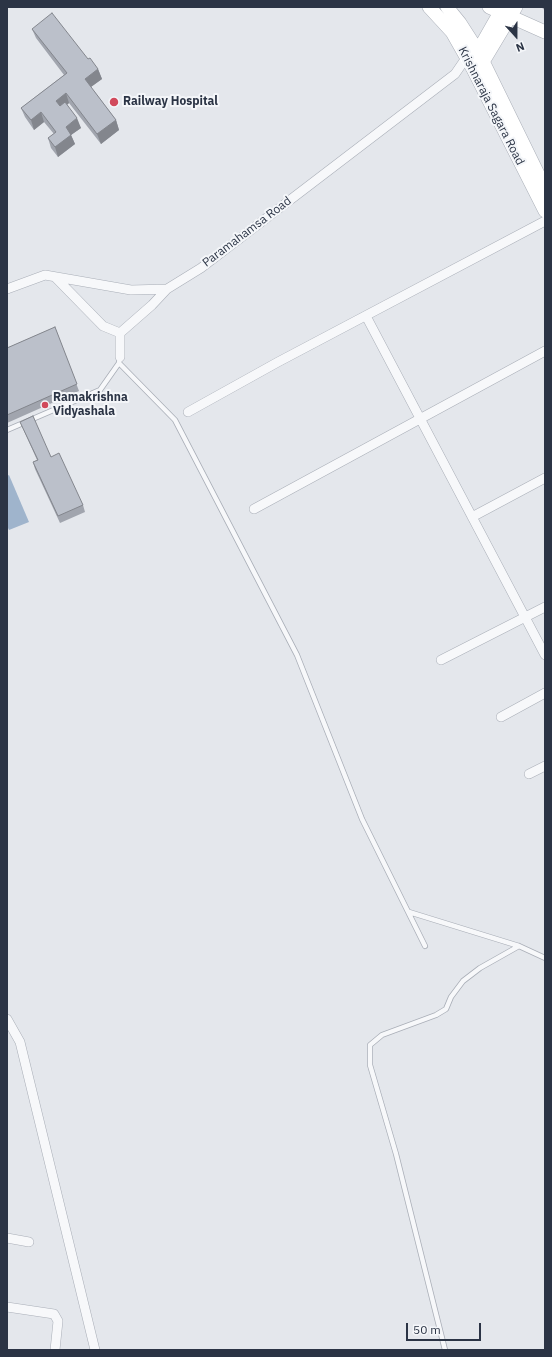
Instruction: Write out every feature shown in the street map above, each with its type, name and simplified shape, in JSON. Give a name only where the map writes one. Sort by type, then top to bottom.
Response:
[{"type":"main road","name":"Krishnaraja Sagara Road","points":[[429,7],[475,60],[545,188]]},
{"type":"main road","name":"Krishnaraja Sagara Road","points":[[447,7],[460,22],[475,60],[545,212]]},
{"type":"main road","points":[[475,60],[504,10],[545,32]]},
{"type":"street","name":"Paramahamsa Road","points":[[167,289],[201,268],[475,60]]},
{"type":"street","points":[[188,412],[366,316],[545,212]]},
{"type":"street","points":[[7,289],[45,275],[131,290],[167,289]]},
{"type":"street","points":[[56,278],[103,326],[120,333]]},
{"type":"street","points":[[120,360],[120,333],[152,306],[167,289]]},
{"type":"street","points":[[366,316],[545,655]]},
{"type":"street","points":[[254,509],[545,351]]},
{"type":"street","points":[[472,517],[545,478]]},
{"type":"street","points":[[441,660],[545,608]]},
{"type":"street","points":[[501,717],[545,693]]},
{"type":"street","points":[[529,774],[545,766]]},
{"type":"street","points":[[7,1019],[20,1042],[95,1350]]},
{"type":"street","points":[[7,1238],[29,1242]]},
{"type":"street","points":[[7,1307],[54,1314],[58,1321],[55,1350]]},
{"type":"lane","points":[[7,430],[100,390],[120,360],[175,420],[297,655],[362,819],[425,946]]},
{"type":"lane","points":[[409,912],[519,946],[545,958]]},
{"type":"lane","points":[[445,1350],[396,1154],[370,1065],[370,1045],[382,1035],[436,1015],[446,1009],[451,997],[463,981],[480,968],[519,946]]},
{"type":"water","points":[[9,475],[29,522],[9,530],[7,526],[7,476]]},
{"type":"building","points":[[52,13],[88,59],[90,58],[98,69],[85,79],[116,120],[97,134],[66,93],[56,101],[60,106],[65,102],[77,118],[66,127],[71,135],[55,147],[48,138],[56,132],[41,112],[31,120],[21,108],[67,73],[32,29]]},
{"type":"building","points":[[55,327],[77,384],[7,415],[7,348]]},
{"type":"building","points":[[33,416],[51,457],[59,453],[83,505],[58,516],[33,462],[38,460],[20,422]]},
{"type":"place","name":"Railway Hospital","points":[[114,102]]},
{"type":"place","name":"Ramakrishna Vidyashala","points":[[45,405]]}]
